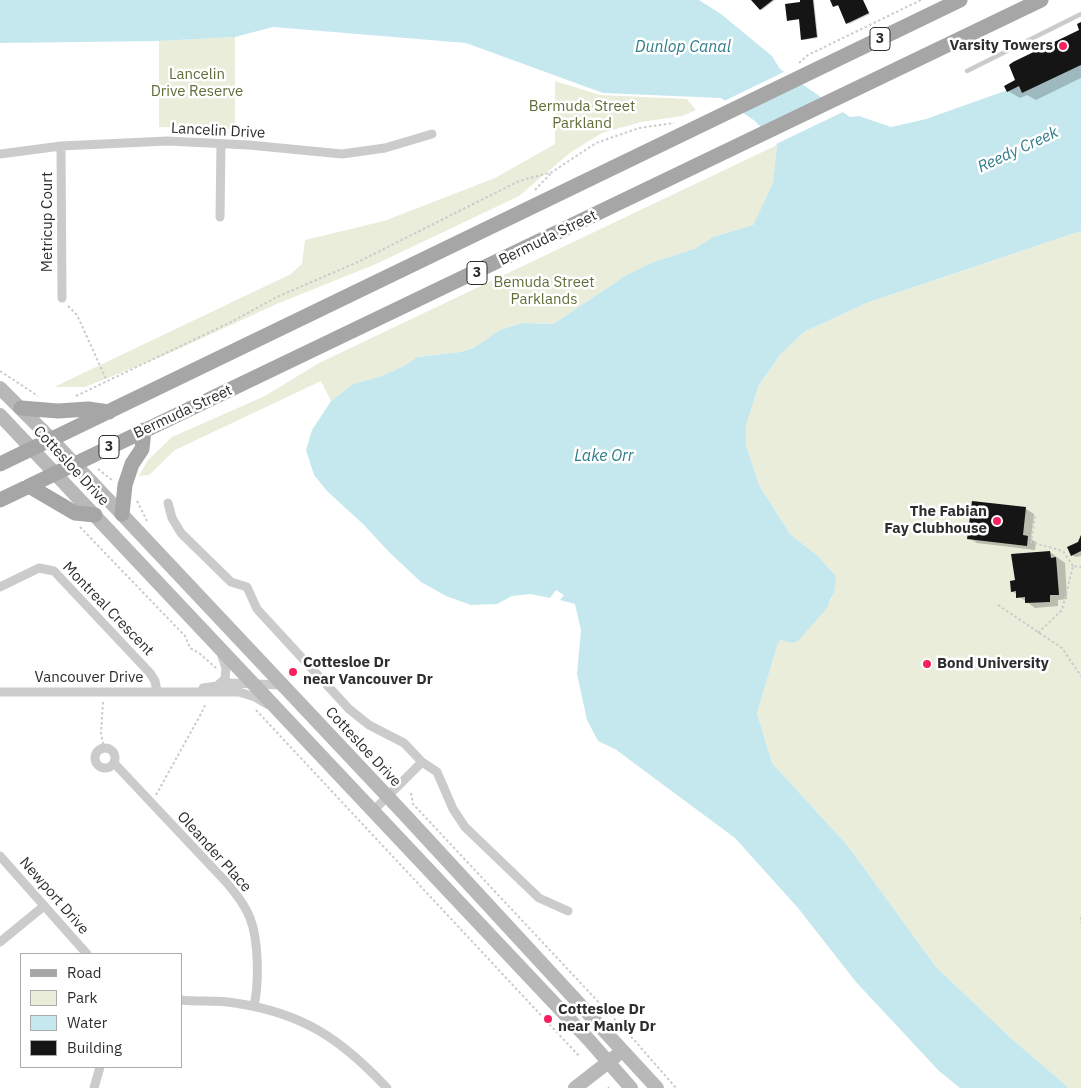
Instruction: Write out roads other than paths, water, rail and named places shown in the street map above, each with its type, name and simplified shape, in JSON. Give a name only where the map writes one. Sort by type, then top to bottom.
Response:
[{"type":"main road","name":"3","points":[[0,464],[716,118],[797,73],[960,0]]},
{"type":"main road","name":"Bermuda Street","points":[[0,500],[1041,0]]},
{"type":"main road","name":"Cottesloe Drive","points":[[0,388],[122,514],[624,1050],[657,1088]]},
{"type":"main road","points":[[21,408],[58,412],[88,409],[108,412]]},
{"type":"main road","name":"Cottesloe Drive","points":[[0,415],[33,448],[631,1088]]},
{"type":"main road","points":[[122,514],[128,476],[142,449],[144,430]]},
{"type":"main road","points":[[29,486],[76,513],[94,515]]},
{"type":"main road","points":[[575,1088],[624,1050]]},
{"type":"street","name":"Lancelin Drive","points":[[0,154],[61,146],[167,141],[342,154],[385,148],[432,134]]},
{"type":"street","points":[[220,217],[221,144]]},
{"type":"street","name":"Metricup Court","points":[[61,146],[62,298]]},
{"type":"street","points":[[168,503],[172,518],[182,533],[231,582],[246,587],[257,609],[349,709],[369,725],[404,743],[422,762],[437,772],[453,809],[465,827],[539,898],[568,911]]},
{"type":"street","name":"Montreal Crescent","points":[[0,587],[39,568],[54,571],[150,673],[155,681],[157,691]]},
{"type":"street","points":[[217,686],[226,678],[227,673],[218,647]]},
{"type":"street","name":"Vancouver Drive","points":[[178,691],[230,683],[282,685]]},
{"type":"street","name":"Vancouver Drive","points":[[0,692],[178,691],[245,693],[277,709]]},
{"type":"street","name":"Oleander Place","points":[[114,762],[107,768],[97,765],[96,754],[104,748],[114,754],[114,762],[227,883],[250,918],[255,934],[257,994],[254,1006]]},
{"type":"street","points":[[373,811],[422,762]]},
{"type":"street","name":"Newport Drive","points":[[0,856],[86,953]]},
{"type":"street","points":[[0,942],[44,906]]},
{"type":"street","points":[[182,1000],[254,1006],[302,1022],[327,1034],[362,1061],[387,1088]]},
{"type":"street","points":[[94,1088],[100,1068]]},
{"type":"lane","points":[[967,71],[1081,14]]},
{"type":"water","name":"Lake Orr","points":[[0,0],[699,0],[721,14],[772,56],[780,69],[850,117],[859,116],[891,127],[926,119],[1019,86],[1022,93],[1081,65],[1081,231],[869,302],[804,332],[780,355],[759,385],[746,425],[746,445],[759,485],[790,534],[818,556],[835,575],[836,581],[834,592],[826,609],[798,641],[792,643],[780,640],[778,643],[757,713],[772,763],[848,846],[936,967],[1012,1039],[1069,1088],[960,1088],[939,1071],[856,982],[798,908],[735,838],[615,749],[598,741],[587,720],[577,674],[581,630],[575,604],[560,600],[564,595],[556,590],[550,598],[531,594],[512,596],[497,604],[471,605],[446,596],[421,582],[328,492],[314,475],[306,450],[312,430],[331,401],[353,384],[382,376],[406,365],[417,357],[460,352],[474,348],[500,330],[522,323],[553,324],[628,274],[651,263],[694,249],[713,237],[753,225],[773,183],[777,145],[755,121],[721,98],[603,93],[466,43],[273,27],[235,37],[159,41],[0,43]]},
{"type":"place","name":"Varsity Towers","points":[[1063,46]]},
{"type":"place","name":"The Fabian Fay Clubhouse","points":[[997,521]]},
{"type":"place","name":"Bond University","points":[[927,664]]},
{"type":"place","name":"Cottesloe Dr near Vancouver Dr","points":[[293,672]]},
{"type":"place","name":"Cottesloe Dr near Manly Dr","points":[[548,1019]]},
{"type":"water label","name":"Dunlop Canal","points":[[683,47]]},
{"type":"water label","name":"Reedy Creek","points":[[1018,150]]},
{"type":"park label","name":"Lancelin Drive Reserve","points":[[197,84]]},
{"type":"park label","name":"Bermuda Street Parkland","points":[[582,116]]},
{"type":"park label","name":"Bemuda Street Parklands","points":[[544,292]]}]
